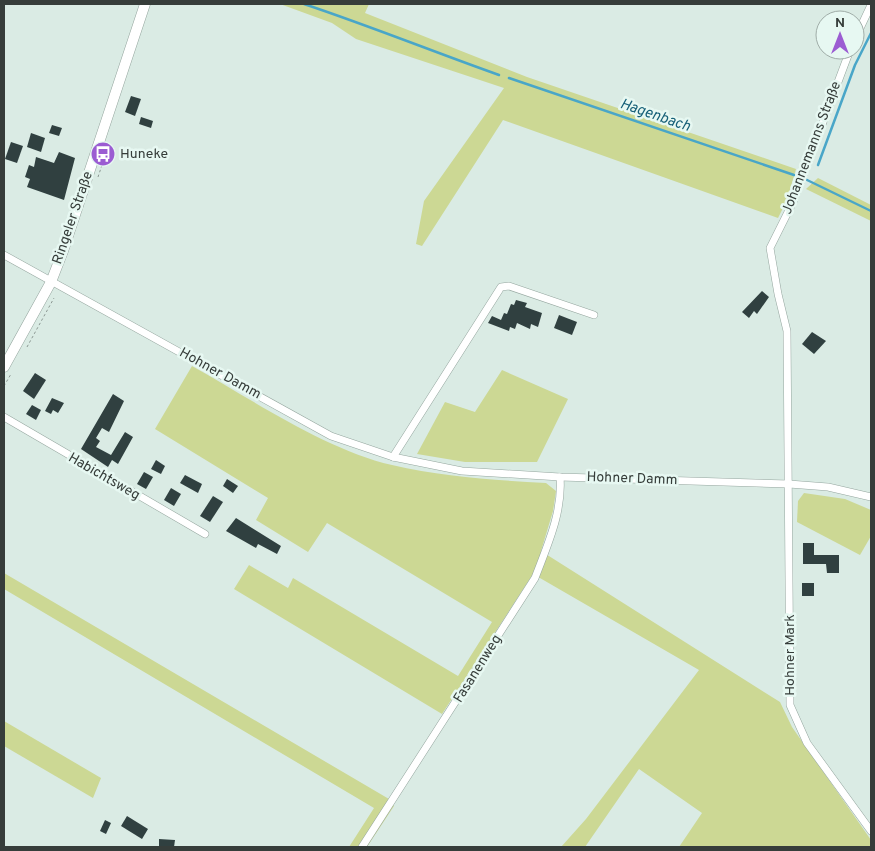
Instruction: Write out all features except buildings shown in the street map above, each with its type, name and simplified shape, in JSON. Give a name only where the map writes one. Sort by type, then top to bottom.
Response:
[{"type":"street","name":"Ringeler Straße","points":[[4,367],[51,282],[72,227],[145,4]]},
{"type":"street","points":[[865,18],[871,5]]},
{"type":"street","name":"Johannemanns Straße","points":[[789,484],[787,331],[770,248],[793,202],[846,60]]},
{"type":"street","name":"Hohner Damm","points":[[4,255],[152,335],[331,436],[394,457],[462,471],[560,477],[789,484],[828,487],[871,497]]},
{"type":"street","points":[[394,457],[501,287],[509,286],[594,314]]},
{"type":"street","name":"Habichtsweg","points":[[4,418],[205,534]]},
{"type":"street","name":"Fasanenweg","points":[[362,847],[536,578],[554,523],[560,477]]},
{"type":"street","name":"Hohner Mark","points":[[789,484],[790,705],[807,743],[871,831]]},
{"type":"green space","points":[[280,4],[369,4],[365,13],[527,77],[796,169],[787,200],[778,218],[503,120],[422,246],[416,244],[424,201],[504,88],[356,39],[332,23]]},
{"type":"green space","points":[[818,178],[871,205],[871,221],[806,189]]},
{"type":"green space","points":[[192,366],[315,436],[366,458],[411,469],[449,475],[546,483],[556,491],[553,511],[541,551],[780,702],[792,727],[871,840],[871,847],[679,847],[702,813],[639,769],[585,847],[561,847],[586,819],[699,670],[533,574],[442,714],[234,589],[249,565],[288,588],[293,578],[458,676],[492,622],[327,523],[308,552],[256,520],[268,498],[155,429]]},
{"type":"green space","points":[[502,370],[568,399],[537,462],[465,462],[417,454],[445,402],[475,412]]},
{"type":"green space","points":[[804,493],[845,499],[871,510],[871,536],[860,555],[797,522],[798,501]]},
{"type":"green space","points":[[4,573],[389,799],[394,806],[367,847],[349,847],[374,808],[4,589]]},
{"type":"green space","points":[[4,721],[101,778],[93,798],[4,746]]},
{"type":"waterway","name":"Hagenbach","points":[[304,4],[499,75]]},
{"type":"waterway","points":[[818,165],[855,65],[871,33]]},
{"type":"waterway","name":"Hagenbach","points":[[509,78],[794,175]]},
{"type":"waterway","name":"Hagenbach","points":[[805,179],[871,211]]},
{"type":"place","name":"Huneke","points":[[103,154]]}]
